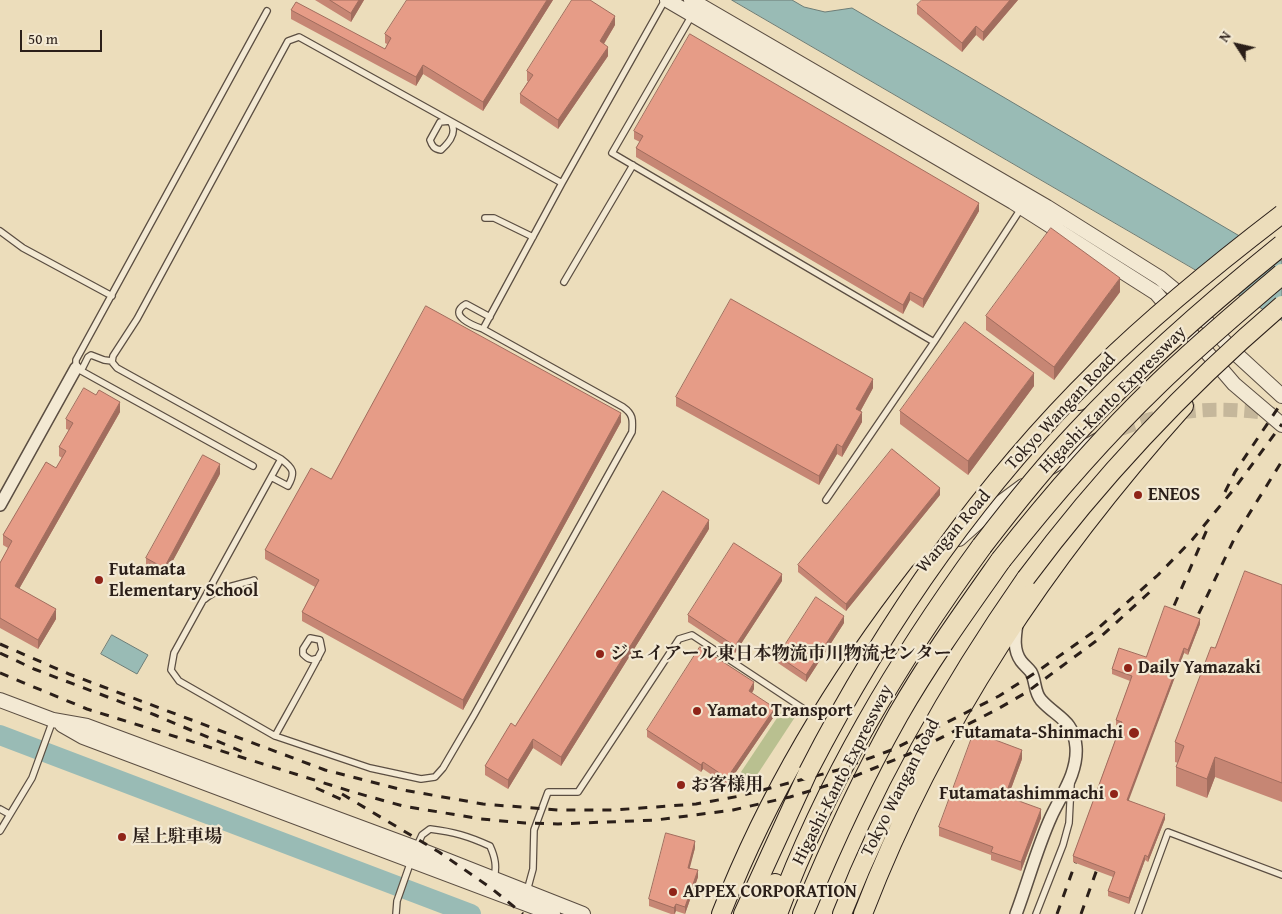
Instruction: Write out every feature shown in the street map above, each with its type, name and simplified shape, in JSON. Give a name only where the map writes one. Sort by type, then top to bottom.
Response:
[{"type":"highway","name":"Wangan Road","points":[[721,914],[768,810],[786,774],[818,719],[861,652],[904,592],[960,523],[1024,454],[1173,314],[1208,283],[1281,228]]},
{"type":"highway","name":"Tokyo Wangan Road","points":[[743,914],[808,772],[851,692],[896,619],[958,529],[1010,465],[1062,408],[1122,347],[1191,286],[1281,228]]},
{"type":"highway","name":"Higashi-Kanto Expressway","points":[[777,914],[803,850],[833,786],[876,705],[920,634],[982,546],[1027,489],[1077,432],[1142,367],[1214,302],[1281,228]]},
{"type":"highway","name":"Higashi-Kanto Expressway","points":[[803,914],[826,858],[855,797],[898,715],[940,648],[1028,525],[1097,447],[1144,398],[1208,338],[1282,274]]},
{"type":"highway","name":"Tokyo Wangan Road","points":[[842,914],[886,812],[932,724],[998,618],[1036,564],[1090,496],[1137,443],[1222,358],[1282,304]]},
{"type":"highway","points":[[863,914],[896,835],[929,766],[966,700],[1018,618],[1064,552],[1145,450],[1234,352],[1282,304]]},
{"type":"highway","points":[[762,914],[790,854],[810,819],[833,786]]},
{"type":"highway","points":[[812,914],[826,858]]},
{"type":"street","points":[[666,0],[694,6],[1026,202],[1160,278],[1188,301],[1234,352],[1282,396]]},
{"type":"street","points":[[1026,202],[1156,293],[1219,368],[1243,393],[1282,425]]},
{"type":"street","points":[[0,505],[78,369]]},
{"type":"street","points":[[904,592],[931,564],[996,506],[1021,487],[1087,446],[1121,429]]},
{"type":"street","points":[[1016,914],[1051,818],[1071,779],[1076,759],[1074,735],[1069,724],[1042,702],[1031,672],[1018,656],[1014,642],[1018,618]]},
{"type":"street","points":[[0,700],[53,720],[87,726],[412,860],[582,914]]},
{"type":"street","points":[[525,896],[553,914]]},
{"type":"lane","points":[[483,329],[562,183],[666,0]]},
{"type":"lane","points":[[694,6],[612,152],[934,342]]},
{"type":"lane","points":[[253,466],[78,369],[76,360],[267,11]]},
{"type":"lane","points":[[112,361],[124,337],[137,319],[288,41],[299,37],[562,183]]},
{"type":"lane","points":[[450,121],[454,131],[446,146],[440,150],[436,149],[432,146],[430,140],[440,122],[450,121]]},
{"type":"lane","points":[[564,282],[633,165]]},
{"type":"lane","points":[[826,500],[934,342],[1026,202]]},
{"type":"lane","points":[[485,218],[494,218],[533,237]]},
{"type":"lane","points":[[0,231],[23,248],[112,296]]},
{"type":"lane","points":[[281,459],[174,653],[171,670],[179,681],[275,736],[370,768],[421,779],[434,777],[443,768],[474,715],[632,432],[634,419],[630,412],[623,407],[461,318],[459,314],[461,308],[466,304],[490,317]]},
{"type":"lane","points":[[78,369],[91,355],[112,361],[117,368],[281,459],[293,472],[293,477],[288,486],[271,476]]},
{"type":"lane","points":[[201,603],[210,595],[220,590],[254,580]]},
{"type":"lane","points":[[525,896],[533,869],[534,830],[548,792],[578,792],[679,639],[692,635],[818,719]]},
{"type":"lane","points":[[275,736],[318,658]]},
{"type":"lane","points":[[0,831],[32,778],[53,720]]},
{"type":"lane","points":[[1036,914],[1063,845],[1069,823],[1071,779]]},
{"type":"lane","points":[[0,809],[9,814]]},
{"type":"lane","points":[[396,914],[399,894],[422,835],[430,829],[454,832],[490,846],[496,858],[496,871],[492,884]]},
{"type":"lane","points":[[1138,914],[1168,832],[1282,875]]},
{"type":"green space","points":[[785,706],[797,714],[755,778],[733,784]]},
{"type":"water","points":[[732,0],[792,0],[804,7],[825,12],[852,8],[1282,261],[1282,320]]},
{"type":"water","points":[[112,635],[148,655],[137,674],[101,654]]},
{"type":"building","points":[[330,0],[359,0],[351,13]]},
{"type":"building","points":[[407,0],[547,0],[483,102],[423,65],[416,77],[291,10],[296,2],[385,49],[391,38],[385,34]]},
{"type":"building","points":[[572,0],[590,0],[615,16],[600,41],[608,47],[558,120],[520,94],[533,75],[527,71]]},
{"type":"building","points":[[922,0],[1010,0],[983,32],[976,26],[962,43],[917,5]]},
{"type":"building","points":[[690,34],[979,203],[923,299],[910,292],[903,305],[636,148],[643,136],[634,131]]},
{"type":"building","points":[[1051,228],[1120,278],[1054,367],[986,316]]},
{"type":"building","points":[[731,299],[873,379],[856,409],[862,412],[842,447],[837,444],[819,476],[676,397]]},
{"type":"building","points":[[426,306],[621,413],[463,700],[302,612],[319,580],[265,550],[311,468],[331,479]]},
{"type":"building","points":[[965,322],[1034,373],[968,461],[900,411]]},
{"type":"building","points":[[84,388],[96,395],[99,390],[120,402],[15,586],[56,609],[38,640],[0,618],[0,563],[12,541],[3,535],[46,462],[56,468],[66,451],[59,447],[73,423],[66,419]]},
{"type":"building","points":[[892,449],[940,488],[846,604],[798,565]]},
{"type":"building","points":[[203,455],[220,464],[164,568],[146,558]]},
{"type":"building","points":[[663,491],[709,520],[561,757],[533,739],[508,780],[485,766],[511,723],[515,726]]},
{"type":"building","points":[[734,543],[782,574],[735,646],[688,615]]},
{"type":"building","points":[[1245,571],[1282,585],[1282,783],[1215,757],[1207,779],[1176,767],[1184,746],[1175,742],[1211,647],[1215,648]]},
{"type":"building","points":[[816,597],[844,616],[806,675],[778,656]]},
{"type":"building","name":"Futamatashimmachi","points":[[1165,606],[1200,619],[1188,650],[1184,648],[1127,800],[1165,814],[1148,857],[1145,855],[1129,898],[1108,891],[1115,872],[1073,856],[1122,722],[1116,720],[1132,676],[1112,669],[1119,648],[1146,657]]},
{"type":"building","points":[[700,647],[754,682],[749,691],[775,708],[727,778],[703,762],[701,765],[647,730]]},
{"type":"building","points":[[974,732],[1022,750],[1005,796],[1041,809],[1021,862],[991,852],[993,847],[939,827]]},
{"type":"building","name":"APPEX CORPORATION","points":[[666,833],[695,841],[688,868],[698,870],[685,907],[676,904],[674,908],[649,899]]},
{"type":"waterway","points":[[0,735],[471,914]]},
{"type":"tunnel","points":[[1121,429],[1160,417],[1196,411],[1234,410],[1274,414]]},
{"type":"railway","points":[[1225,492],[1235,472],[1282,402]]},
{"type":"railway","points":[[0,644],[69,674],[325,770],[403,790],[483,804],[558,810],[614,810],[696,804],[740,796],[838,770],[894,749],[999,696],[1038,671],[1096,630],[1158,575],[1192,540],[1234,489],[1282,424]]},
{"type":"railway","points":[[1191,630],[1236,535],[1282,461]]},
{"type":"railway","points":[[1167,622],[1209,525]]},
{"type":"railway","points":[[0,673],[87,709],[403,806],[481,819],[525,823],[558,824],[656,820],[733,810],[790,797],[845,780],[909,754],[996,710],[1027,692],[1096,641],[1152,590]]},
{"type":"railway","points":[[0,653],[34,669],[155,715],[243,752]]},
{"type":"railway","points":[[316,788],[347,802]]},
{"type":"railway","points":[[342,794],[439,852],[491,888],[523,914]]},
{"type":"railway","points":[[1057,914],[1080,850]]},
{"type":"railway","points":[[1081,914],[1101,858]]},
{"type":"place","name":"ENEOS","points":[[1138,495]]},
{"type":"place","name":"Futamata Elementary School","points":[[99,580]]},
{"type":"place","name":"ジェイアール東日本物流市川物流センター","points":[[600,654]]},
{"type":"place","name":"Daily Yamazaki","points":[[1128,668]]},
{"type":"place","name":"Yamato Transport","points":[[697,711]]},
{"type":"place","name":"Futamata-Shinmachi","points":[[1134,733]]},
{"type":"place","name":"お客様用","points":[[681,785]]},
{"type":"place","name":"Futamatashimmachi","points":[[1114,794]]},
{"type":"place","name":"屋上駐車場","points":[[122,837]]},
{"type":"place","name":"APPEX CORPORATION","points":[[673,892]]}]
